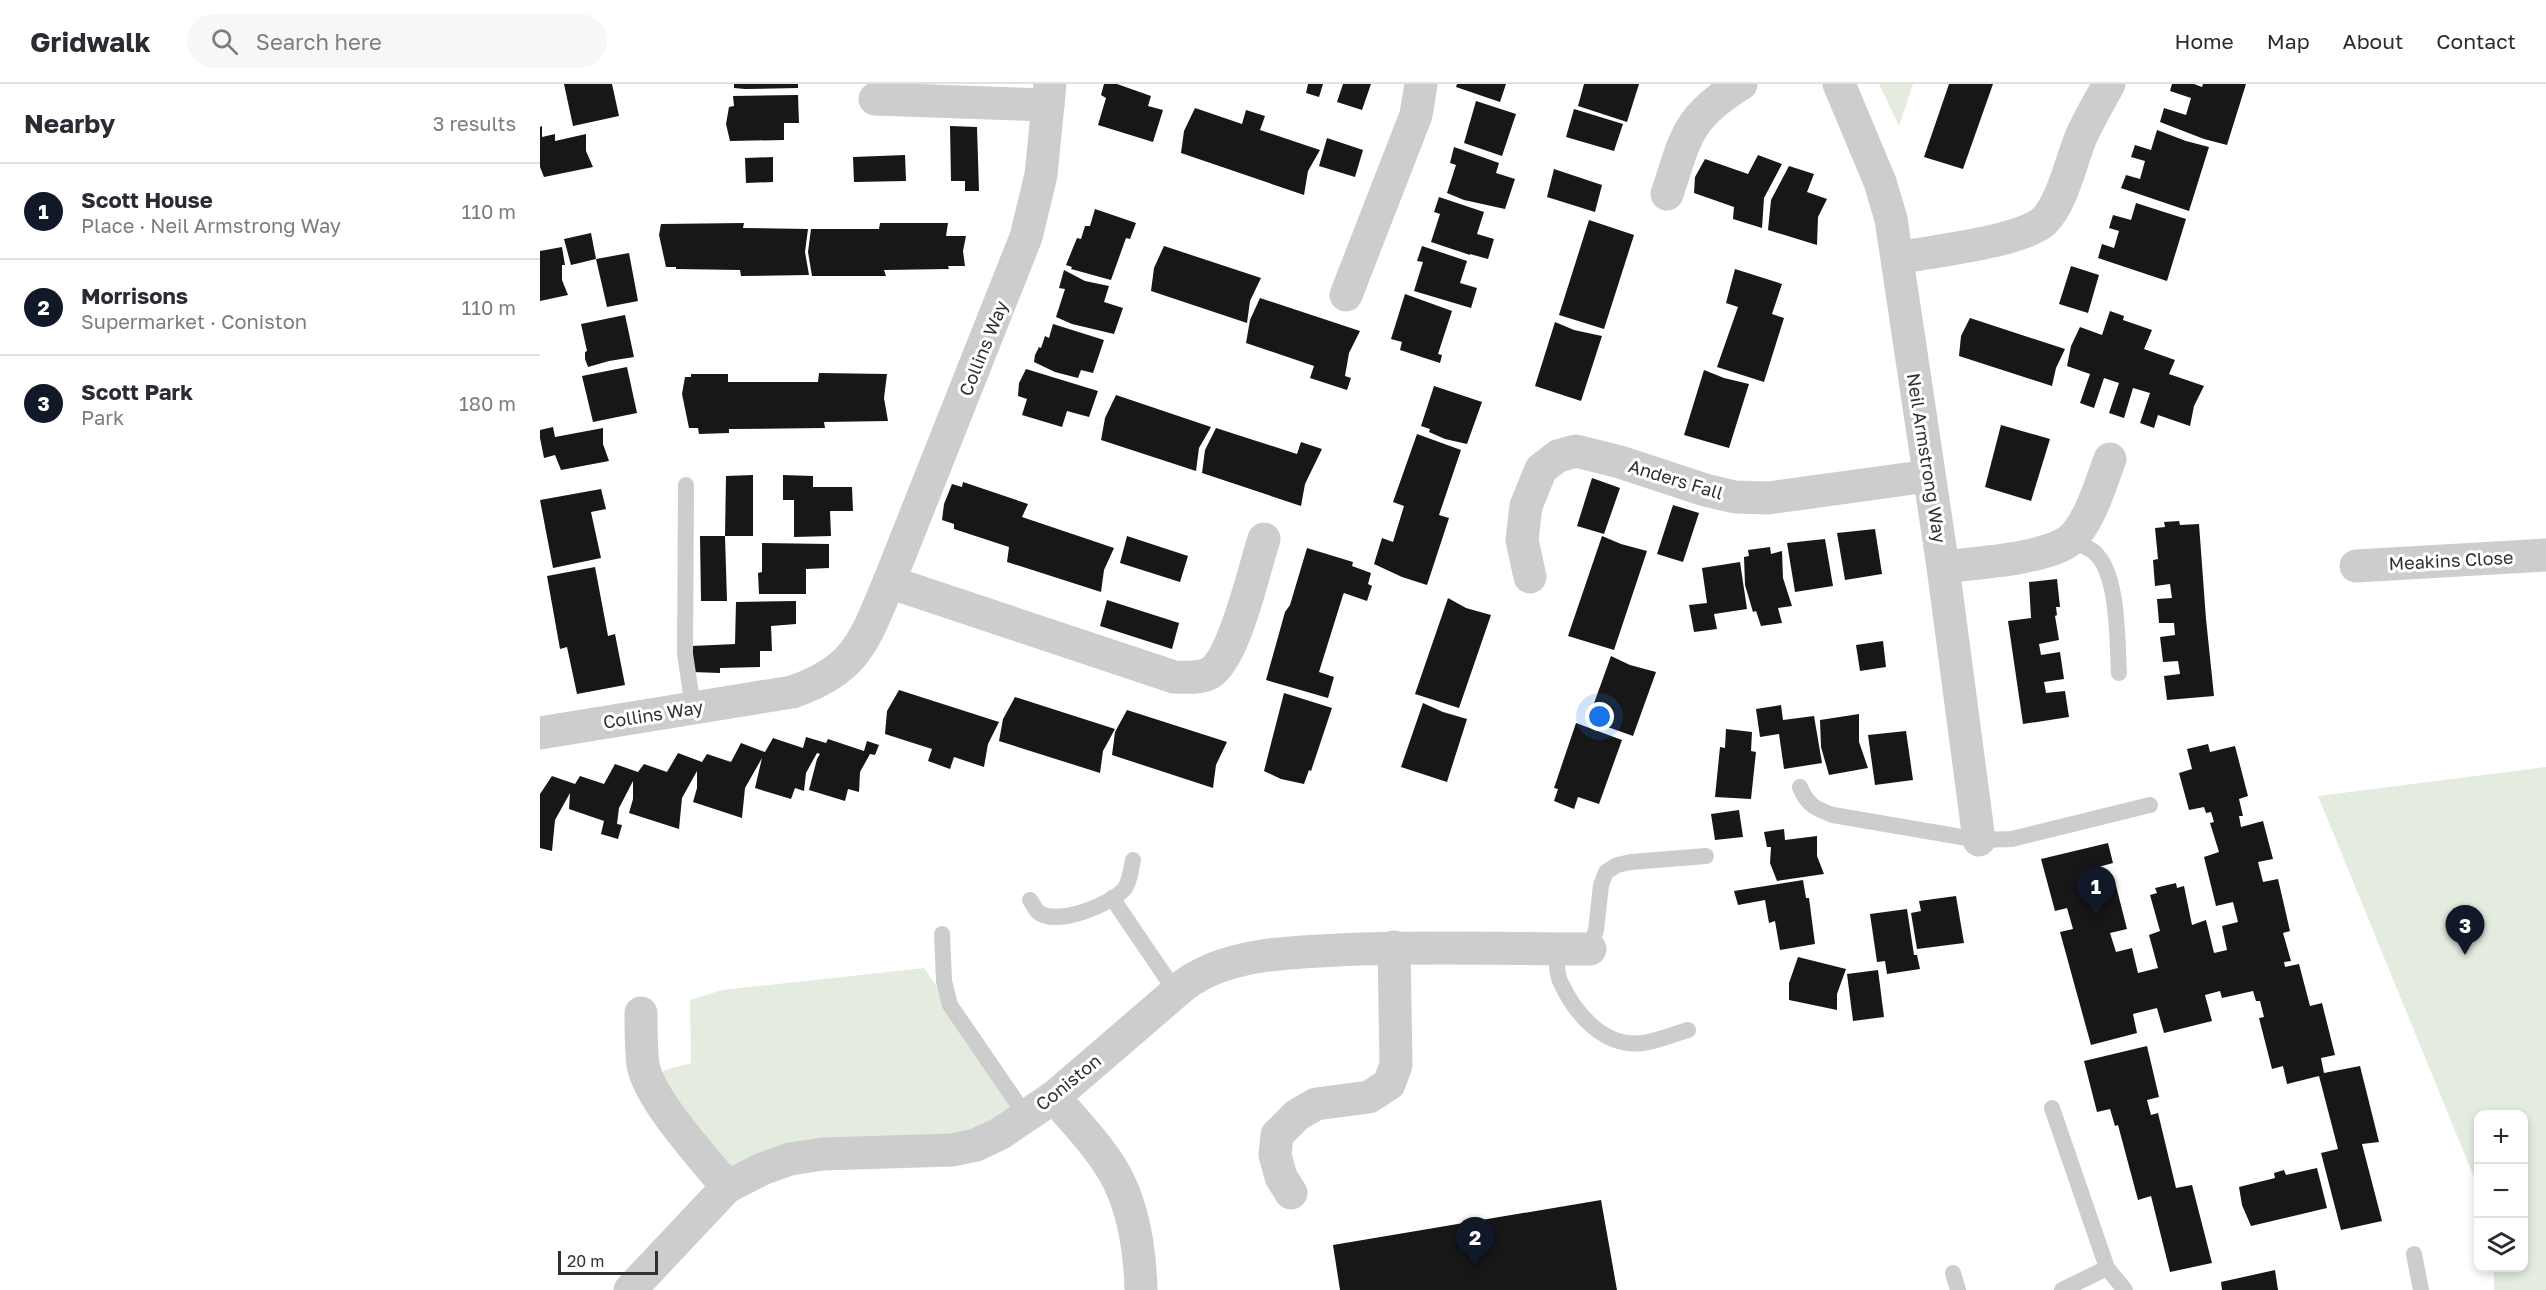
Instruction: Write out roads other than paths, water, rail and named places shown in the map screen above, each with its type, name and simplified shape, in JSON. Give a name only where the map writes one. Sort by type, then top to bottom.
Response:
[{"type":"street","points":[[1346,295],[1416,115],[1421,84]]},
{"type":"street","points":[[1667,194],[1687,133],[1698,117],[1723,95],[1740,84]]},
{"type":"street","name":"Neil Armstrong Way","points":[[1839,84],[1880,182],[1891,219],[1943,567],[1978,840]]},
{"type":"street","points":[[1898,258],[2004,238],[2030,231],[2045,220],[2057,204],[2083,134],[2109,84]]},
{"type":"street","name":"Collins Way","points":[[540,733],[792,692],[818,683],[839,670],[855,654],[871,625],[1026,237],[1041,175],[1049,95],[875,99]]},
{"type":"street","name":"Anders Fall","points":[[1530,577],[1522,540],[1526,506],[1541,469],[1558,456],[1576,451],[1735,497],[1768,498],[1929,476]]},
{"type":"street","points":[[1943,567],[2032,555],[2069,540],[2091,508],[2110,459]]},
{"type":"street","points":[[889,582],[1174,677],[1195,678],[1209,674],[1219,666],[1230,648],[1264,539]]},
{"type":"street","name":"Meakins Close","points":[[2356,566],[2546,555]]},
{"type":"street","points":[[1291,1193],[1281,1177],[1275,1155],[1277,1135],[1298,1115],[1316,1104],[1370,1097],[1389,1084],[1396,1065],[1394,947]]},
{"type":"street","name":"Coniston","points":[[630,1290],[727,1187],[762,1169],[790,1159],[823,1154],[952,1150],[976,1145],[1001,1133],[1054,1097],[1195,977],[1243,960],[1305,951],[1394,947],[1590,949]]},
{"type":"street","points":[[641,1013],[644,1066],[649,1082],[667,1112],[727,1187]]},
{"type":"street","points":[[1054,1097],[1093,1144],[1119,1181],[1132,1219],[1138,1250],[1141,1290]]},
{"type":"lane","points":[[686,485],[685,654],[693,708]]},
{"type":"lane","points":[[2069,540],[2093,551],[2105,566],[2113,595],[2119,672]]},
{"type":"lane","points":[[1800,787],[1805,799],[1813,808],[1833,815],[1978,840],[2012,839],[2150,805]]},
{"type":"lane","points":[[1590,949],[1596,930],[1601,885],[1606,872],[1617,865],[1631,862],[1706,856]]},
{"type":"lane","points":[[1030,900],[1039,913],[1054,918],[1082,913],[1112,898],[1126,887],[1133,860]]},
{"type":"lane","points":[[1112,898],[1176,992]]},
{"type":"lane","points":[[942,934],[944,981],[950,1005],[1026,1116]]},
{"type":"lane","points":[[1556,949],[1560,980],[1584,1019],[1598,1032],[1620,1042],[1643,1043],[1688,1030]]},
{"type":"lane","points":[[2052,1108],[2107,1268],[2125,1290]]},
{"type":"lane","points":[[2415,1254],[2421,1290]]},
{"type":"lane","points":[[2062,1290],[2107,1268]]},
{"type":"lane","points":[[1953,1273],[1958,1290]]},
{"type":"place","name":"Scott House","points":[[2096,916]]},
{"type":"place","name":"Scott Park","points":[[2465,955]]},
{"type":"place","name":"Morrisons","points":[[1475,1267]]}]
